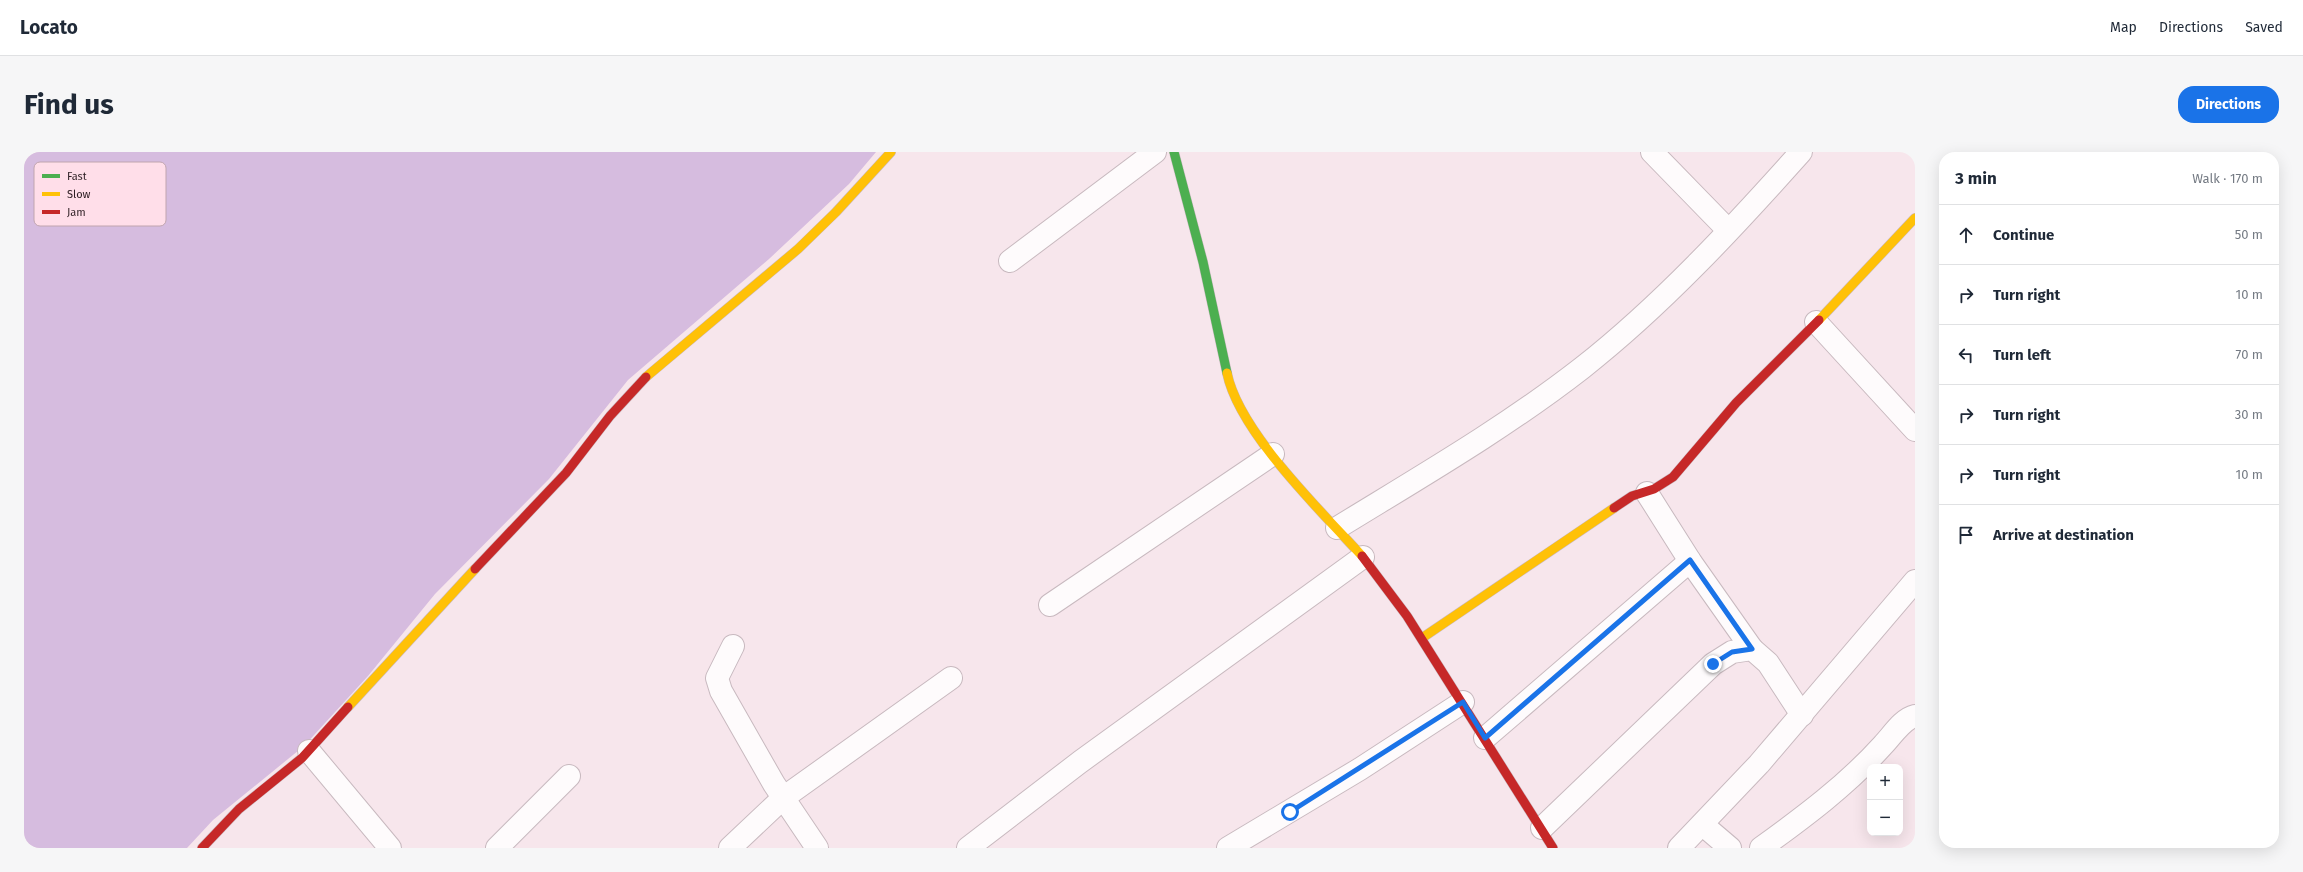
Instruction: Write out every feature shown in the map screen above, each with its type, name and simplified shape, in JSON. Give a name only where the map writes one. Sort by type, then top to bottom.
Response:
[{"type":"street","points":[[202,848],[239,809],[309,751],[410,638],[566,473],[590,440],[630,393],[686,341],[798,249],[836,212],[891,152]]},
{"type":"street","points":[[1010,261],[1155,152]]},
{"type":"street","points":[[1174,152],[1202,262],[1228,380],[1247,420],[1290,477],[1363,557],[1422,638],[1542,828],[1553,848]]},
{"type":"street","points":[[1652,152],[1728,230]]},
{"type":"street","points":[[1337,528],[1510,420],[1582,367],[1663,296],[1728,230],[1801,152]]},
{"type":"street","points":[[1422,638],[1632,496],[1647,493],[1660,487],[1673,476],[1736,402],[1855,284],[1915,218]]},
{"type":"street","points":[[1816,322],[1915,430]]},
{"type":"street","points":[[1050,605],[1273,454]]},
{"type":"street","points":[[1647,493],[1690,560],[1752,649],[1768,664],[1802,715]]},
{"type":"street","points":[[968,848],[1080,762],[1363,557]]},
{"type":"street","points":[[1485,738],[1690,560]]},
{"type":"street","points":[[1679,848],[1702,825],[1802,715],[1915,582]]},
{"type":"street","points":[[733,646],[717,678],[721,691],[783,798],[817,848]]},
{"type":"street","points":[[1542,828],[1713,664],[1732,652],[1752,649]]},
{"type":"street","points":[[730,848],[783,798],[951,678]]},
{"type":"street","points":[[1228,848],[1360,768],[1463,702]]},
{"type":"street","points":[[1761,848],[1845,782],[1899,727],[1915,716]]},
{"type":"street","points":[[309,751],[390,848]]},
{"type":"street","points":[[497,848],[569,776]]},
{"type":"street","points":[[1702,825],[1730,848]]},
{"type":"shaded area","points":[[24,152],[876,152],[849,184],[769,259],[628,380],[549,479],[435,594],[368,676],[304,746],[213,820],[187,848],[24,848]]},
{"type":"traffic: fast","points":[[1174,152],[1203,262],[1227,373]]},
{"type":"traffic: slow","points":[[646,377],[798,249],[836,212],[891,152]]},
{"type":"traffic: slow","points":[[1819,320],[1915,218]]},
{"type":"traffic: slow","points":[[1227,373],[1235,396],[1247,420],[1264,445],[1304,494],[1362,556]]},
{"type":"traffic: slow","points":[[1422,638],[1614,508]]},
{"type":"traffic: slow","points":[[348,707],[475,569]]},
{"type":"traffic: jam","points":[[1614,508],[1632,496],[1654,489],[1673,477],[1736,403],[1819,320]]},
{"type":"traffic: jam","points":[[475,569],[566,473],[610,416],[646,377]]},
{"type":"traffic: jam","points":[[1362,556],[1407,616],[1553,848]]},
{"type":"traffic: jam","points":[[202,848],[239,809],[302,758],[348,707]]},
{"type":"route","points":[[1290,812],[1463,702],[1485,738],[1690,560],[1752,649],[1732,652],[1713,664]]}]
